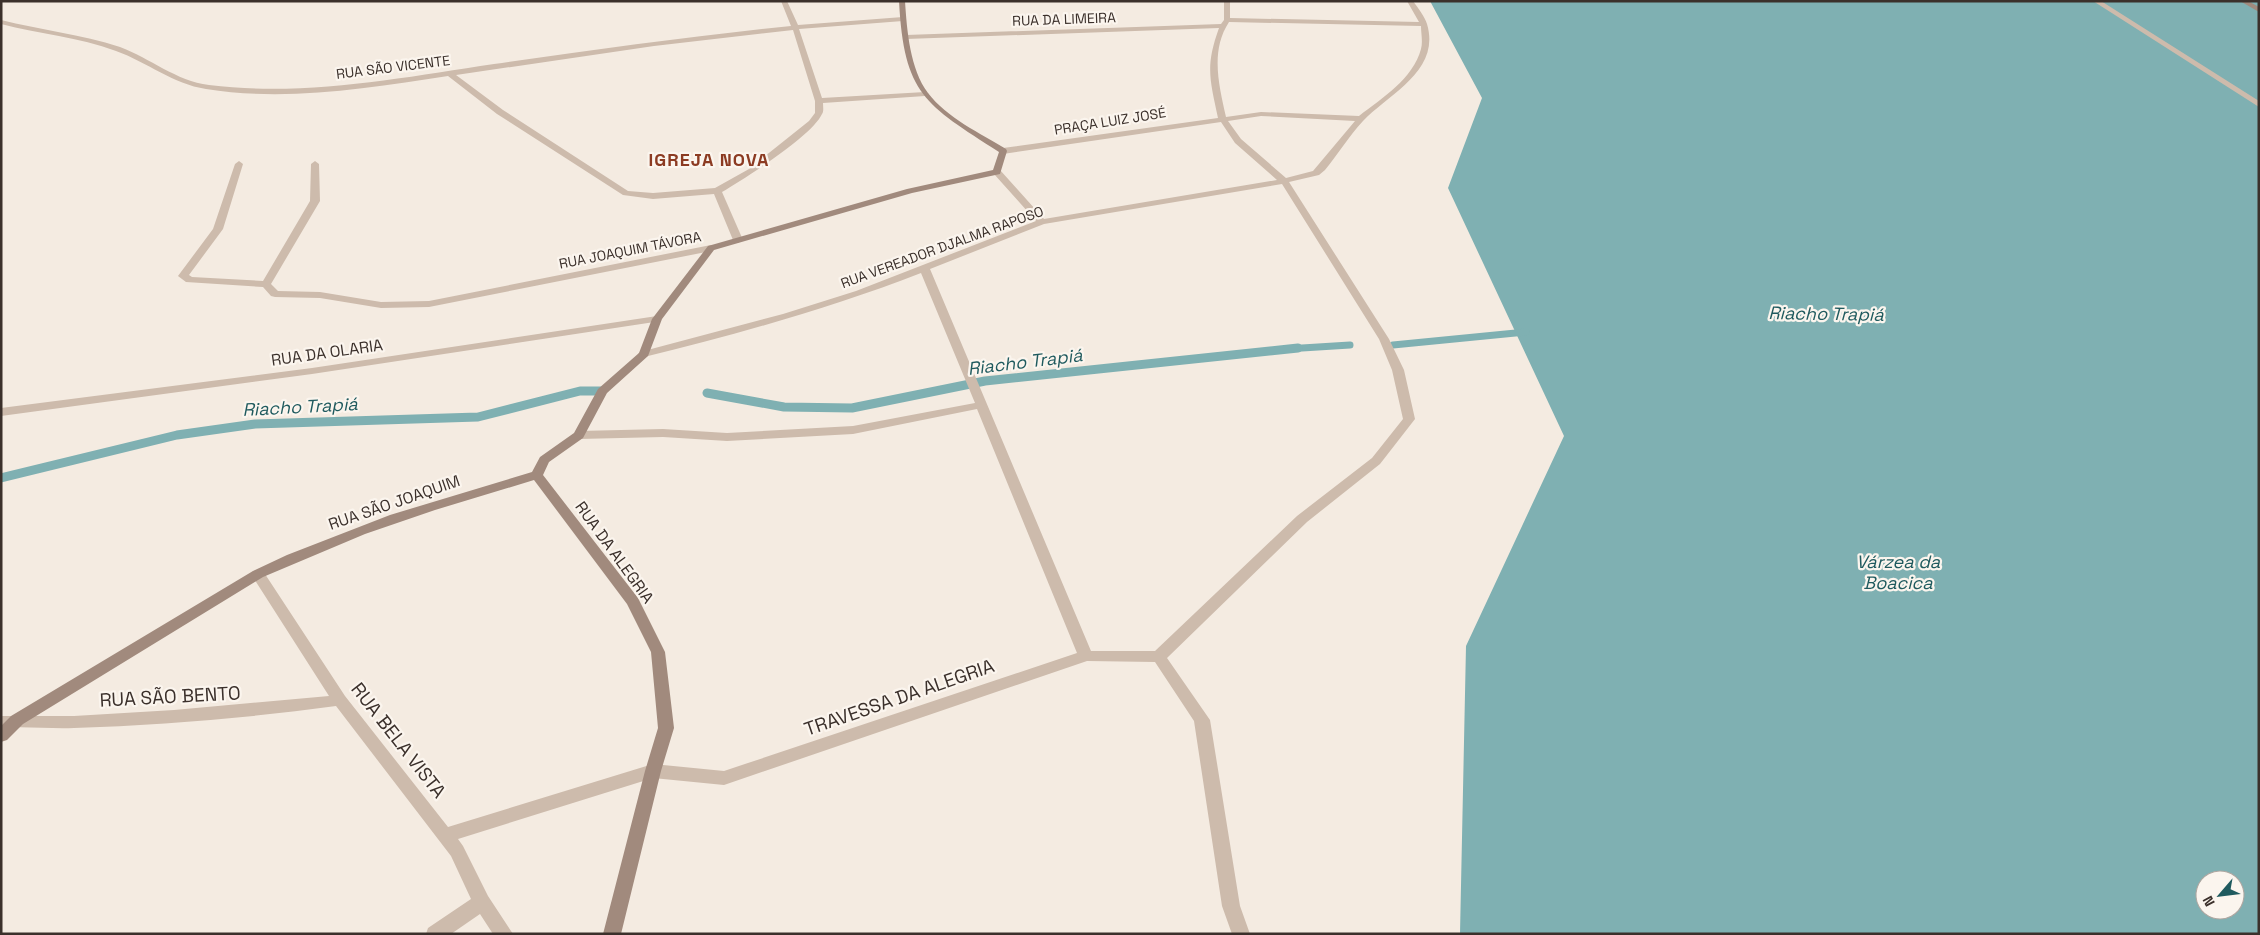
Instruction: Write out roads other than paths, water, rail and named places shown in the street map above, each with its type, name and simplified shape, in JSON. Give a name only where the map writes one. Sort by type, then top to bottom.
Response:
[{"type":"street","points":[[449,73],[500,112],[626,193],[653,196],[717,191],[752,171],[812,123],[819,113],[819,101],[796,29],[784,1]]},
{"type":"street","points":[[902,1],[906,37],[916,77],[925,94],[937,106],[1003,151],[997,172],[1042,222]]},
{"type":"street","points":[[1227,1],[1225,23],[1214,52],[1213,76],[1222,118],[1238,141],[1284,181],[1384,339],[1398,370],[1409,419],[1376,461],[1302,519],[1159,657],[1202,720],[1231,906],[1241,934]]},
{"type":"street","points":[[1410,1],[1424,24]]},
{"type":"street","points":[[2096,1],[2259,105]]},
{"type":"street","points":[[2243,1],[2259,10]]},
{"type":"street","name":"RUA SÃO VICENTE","points":[[1,22],[118,49],[165,72],[203,87],[246,91],[287,91],[339,87],[449,73],[700,36],[796,29],[847,22],[903,20]]},
{"type":"street","name":"RUA DA LIMEIRA","points":[[906,37],[1225,23],[1424,24]]},
{"type":"street","name":"RUA VEREADOR DJALMA RAPOSO","points":[[644,354],[787,316],[925,269],[1042,222],[1284,181],[1316,173],[1361,119],[1396,90],[1416,70],[1426,48],[1424,24]]},
{"type":"street","points":[[819,101],[925,94]]},
{"type":"street","name":"PRAÇA LUIZ JOSÉ","points":[[1003,151],[1260,114],[1361,119]]},
{"type":"street","name":"RUA JOAQUIM TÁVORA","points":[[239,164],[218,229],[182,276],[190,280],[266,284],[275,294],[320,295],[381,304],[429,304],[711,248],[910,191],[997,172]]},
{"type":"street","points":[[266,284],[315,201],[315,164]]},
{"type":"street","points":[[717,191],[738,240]]},
{"type":"street","points":[[537,475],[544,460],[579,435],[602,392],[610,382],[644,354],[657,319],[711,248]]},
{"type":"street","points":[[925,269],[1086,656]]},
{"type":"street","name":"RUA DA OLARIA","points":[[1,412],[312,371],[657,319]]},
{"type":"street","points":[[579,435],[663,433],[727,437],[853,430],[978,400]]},
{"type":"street","name":"RUA SÃO JOAQUIM","points":[[1,736],[9,721],[258,574],[294,556],[424,508],[537,475]]},
{"type":"street","name":"RUA DA ALEGRIA","points":[[537,475],[633,602],[658,652],[666,728],[653,771],[612,934]]},
{"type":"street","name":"RUA BELA VISTA","points":[[258,574],[340,700],[457,851],[482,902],[504,934]]},
{"type":"street","name":"TRAVESSA DA ALEGRIA","points":[[653,771],[724,778],[1086,656],[1159,657]]},
{"type":"street","name":"RUA SÃO BENTO","points":[[9,721],[55,723],[271,710],[340,700]]},
{"type":"street","points":[[446,835],[653,771]]},
{"type":"street","points":[[435,934],[482,902]]},
{"type":"water","name":"Várzea da Boacica","points":[[1430,1],[2259,1],[2259,934],[1460,934],[1466,646],[1564,436],[1448,188],[1482,98]]},
{"type":"waterway","name":"Riacho Trapiá","points":[[1393,345],[1526,332]]},
{"type":"waterway","name":"Riacho Trapiá","points":[[1292,349],[1350,345]]},
{"type":"waterway","name":"Riacho Trapiá","points":[[1292,349],[1298,348]]},
{"type":"waterway","name":"Riacho Trapiá","points":[[1286,349],[1292,349]]},
{"type":"waterway","name":"Riacho Trapiá","points":[[707,393],[784,407],[852,408],[985,381],[1292,349]]},
{"type":"waterway","name":"Riacho Trapiá","points":[[1,478],[177,435],[255,424],[478,417],[580,391],[602,391]]},
{"type":"district","name":"IGREJA NOVA","points":[[709,160]]}]
